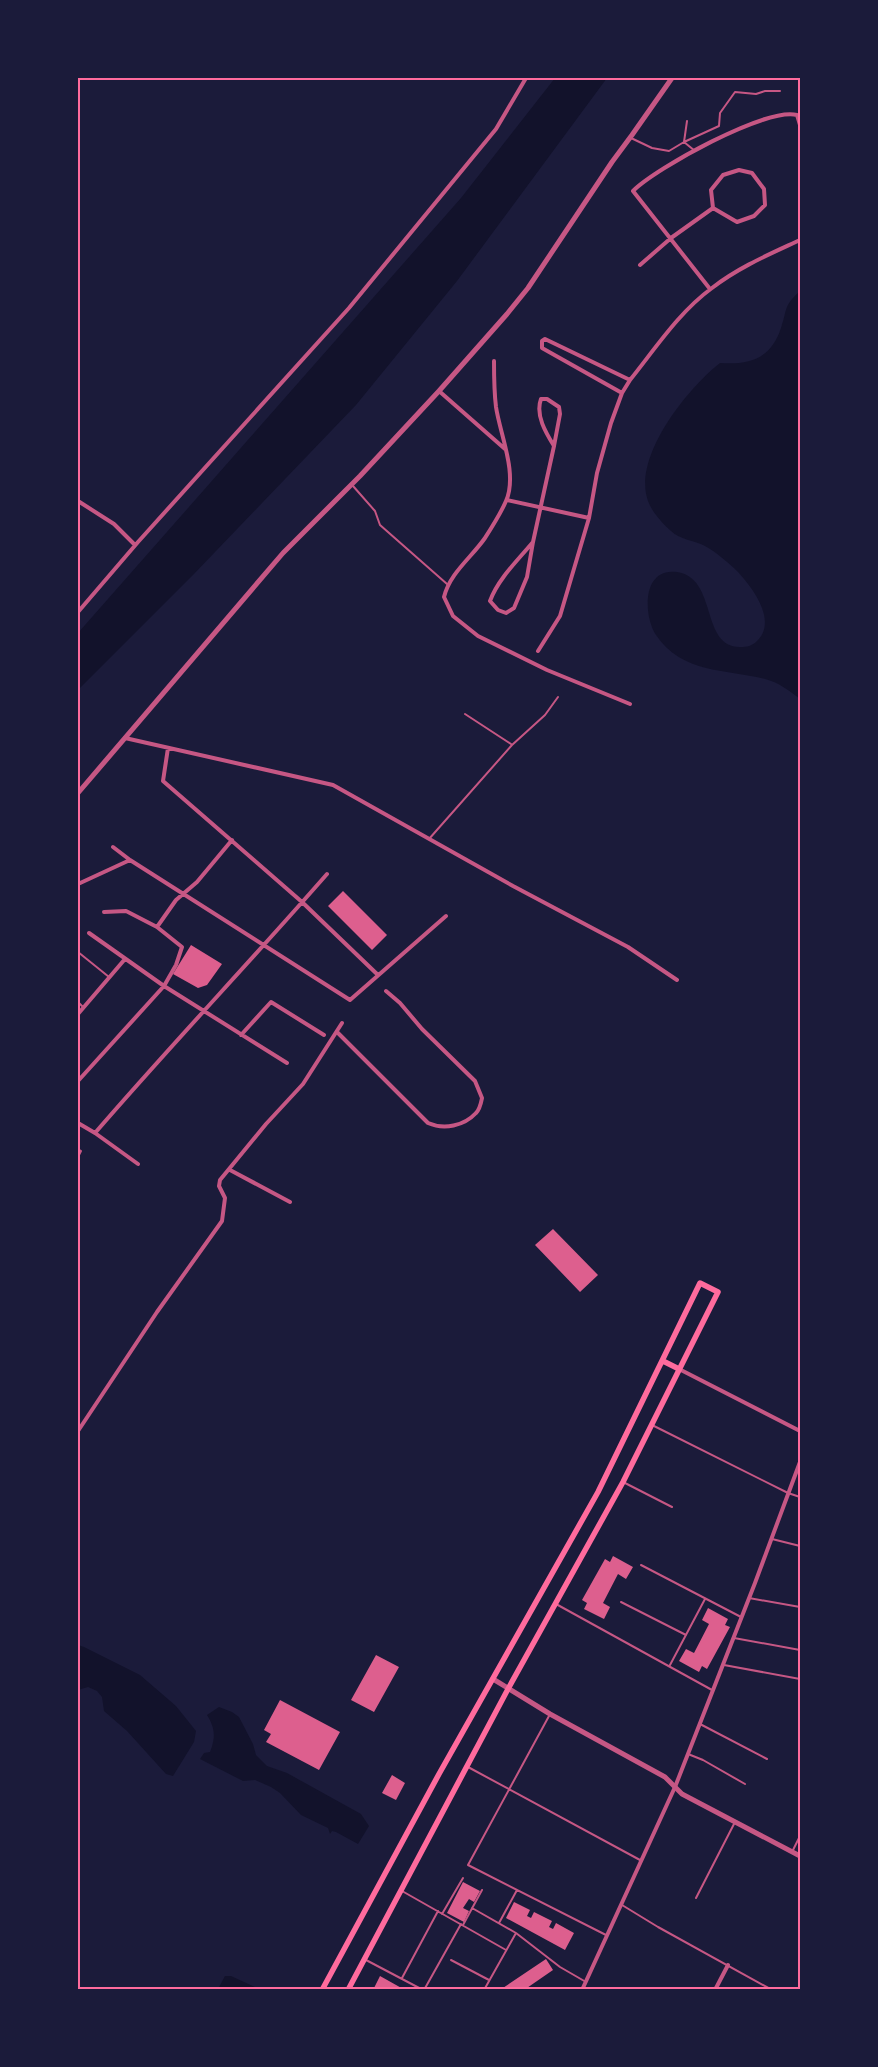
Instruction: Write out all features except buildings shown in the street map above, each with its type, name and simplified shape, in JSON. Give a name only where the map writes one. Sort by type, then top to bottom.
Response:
[{"type":"main road","points":[[322,1990],[438,1774],[494,1679],[598,1492],[700,1283],[718,1292],[623,1482],[508,1688],[348,1990]]},
{"type":"main road","points":[[663,1361],[679,1369]]},
{"type":"street","points":[[78,612],[135,545],[349,308],[496,129],[526,78]]},
{"type":"street","points":[[78,793],[283,553],[352,485],[440,391],[528,288],[612,162],[631,138],[672,78]]},
{"type":"street","points":[[710,289],[633,191],[655,173],[732,132],[774,116],[791,113],[797,115],[800,125]]},
{"type":"street","points":[[739,170],[752,173],[764,189],[765,205],[754,216],[737,222],[713,208],[711,190],[723,175],[739,170]]},
{"type":"street","points":[[640,265],[671,238],[713,208]]},
{"type":"street","points":[[538,651],[560,616],[589,518],[596,472],[622,393],[630,380],[690,307],[710,289],[732,274],[800,240]]},
{"type":"street","points":[[622,393],[542,348],[542,341],[546,338],[630,380]]},
{"type":"street","points":[[494,361],[496,409],[510,478],[507,500],[485,538],[447,584],[444,597],[453,616],[478,636],[547,670],[630,704]]},
{"type":"street","points":[[440,391],[505,449]]},
{"type":"street","points":[[533,542],[510,569],[493,594],[490,601],[498,610],[506,612],[514,608],[527,577],[554,446],[560,407],[547,399],[541,399],[538,406],[541,418],[546,433],[554,446]]},
{"type":"street","points":[[78,500],[114,524],[135,545]]},
{"type":"street","points":[[507,500],[589,518]]},
{"type":"street","points":[[125,738],[333,785],[628,947],[677,980]]},
{"type":"street","points":[[168,748],[163,781],[302,902],[378,975]]},
{"type":"street","points":[[157,927],[176,900],[197,882],[232,840]]},
{"type":"street","points":[[113,847],[130,860],[350,1000],[446,916]]},
{"type":"street","points":[[78,884],[130,860]]},
{"type":"street","points":[[95,1133],[327,874]]},
{"type":"street","points":[[78,1081],[164,986],[176,965],[182,947],[157,927],[126,911],[104,912]]},
{"type":"street","points":[[89,933],[164,986],[286,1063]]},
{"type":"street","points":[[78,1014],[111,978],[125,959]]},
{"type":"street","points":[[337,1032],[428,1123],[437,1127],[449,1127],[468,1120],[478,1112],[482,1098],[475,1082],[422,1029],[400,1003],[386,991]]},
{"type":"street","points":[[241,1035],[271,1002],[324,1035]]},
{"type":"street","points":[[78,1431],[157,1312],[222,1221],[225,1198],[219,1186],[220,1180],[266,1124],[303,1084],[342,1023]]},
{"type":"street","points":[[78,1123],[138,1164]]},
{"type":"street","points":[[230,1170],[290,1202]]},
{"type":"street","points":[[679,1369],[800,1431]]},
{"type":"street","points":[[582,1990],[675,1787],[724,1665],[800,1462]]},
{"type":"street","points":[[494,1679],[550,1714],[665,1777],[682,1794],[800,1856]]},
{"type":"street","points":[[715,1990],[728,1965]]},
{"type":"lane","points":[[631,138],[652,148],[669,151],[719,126],[720,113],[735,92],[756,94],[765,90],[780,90]]},
{"type":"lane","points":[[684,142],[687,121]]},
{"type":"lane","points":[[684,142],[695,151]]},
{"type":"lane","points":[[352,485],[375,511],[380,525],[447,584]]},
{"type":"lane","points":[[429,839],[512,745],[545,715],[558,697]]},
{"type":"lane","points":[[465,714],[512,745]]},
{"type":"lane","points":[[78,952],[111,978]]},
{"type":"lane","points":[[78,1002],[84,1007]]},
{"type":"lane","points":[[78,1157],[79,1150]]},
{"type":"lane","points":[[652,1425],[788,1493],[800,1497]]},
{"type":"lane","points":[[623,1482],[672,1507]]},
{"type":"lane","points":[[772,1539],[800,1546]]},
{"type":"lane","points":[[641,1565],[742,1618]]},
{"type":"lane","points":[[749,1598],[800,1607]]},
{"type":"lane","points":[[670,1666],[705,1599]]},
{"type":"lane","points":[[621,1602],[686,1635]]},
{"type":"lane","points":[[556,1604],[713,1690]]},
{"type":"lane","points":[[734,1638],[800,1650]]},
{"type":"lane","points":[[724,1665],[800,1679]]},
{"type":"lane","points":[[550,1714],[468,1864],[608,1936]]},
{"type":"lane","points":[[700,1724],[767,1759]]},
{"type":"lane","points":[[688,1754],[703,1760],[744,1784]]},
{"type":"lane","points":[[466,1766],[642,1862]]},
{"type":"lane","points":[[696,1898],[735,1822]]},
{"type":"lane","points":[[792,1852],[800,1836]]},
{"type":"lane","points":[[442,1914],[463,1878]]},
{"type":"lane","points":[[400,1890],[506,1950]]},
{"type":"lane","points":[[364,1959],[423,1990],[482,1890]]},
{"type":"lane","points":[[499,1923],[517,1890]]},
{"type":"lane","points":[[622,1905],[772,1990]]},
{"type":"lane","points":[[472,1908],[516,1932],[560,1968],[586,1982]]},
{"type":"lane","points":[[402,1978],[438,1911]]},
{"type":"lane","points":[[484,1990],[516,1932]]},
{"type":"lane","points":[[451,1960],[490,1980]]},
{"type":"shaded area","points":[[555,78],[607,78],[457,281],[356,405],[193,575],[78,690],[78,633],[461,198]]},
{"type":"shaded area","points":[[800,291],[800,699],[784,687],[770,680],[706,668],[692,663],[679,657],[667,648],[656,635],[649,616],[649,594],[652,584],[657,577],[666,572],[677,572],[690,577],[699,586],[713,625],[719,636],[727,644],[740,647],[753,644],[763,633],[765,624],[761,605],[744,578],[714,551],[675,534],[668,528],[650,505],[645,483],[648,464],[655,445],[679,406],[707,374],[720,363],[749,361],[765,353],[777,338],[788,304]]},
{"type":"shaded area","points":[[78,1645],[140,1675],[176,1706],[196,1731],[194,1742],[173,1776],[166,1774],[127,1731],[104,1711],[102,1697],[97,1691],[88,1687],[78,1690]]},
{"type":"shaded area","points":[[219,1707],[239,1717],[253,1744],[256,1755],[267,1766],[287,1773],[361,1814],[369,1826],[358,1844],[336,1832],[332,1831],[330,1834],[328,1828],[301,1815],[280,1793],[271,1787],[255,1780],[243,1781],[200,1759],[204,1753],[210,1752],[214,1737],[212,1724],[207,1715]]},
{"type":"shaded area","points":[[225,1976],[231,1976],[259,1989],[218,1989]]}]
